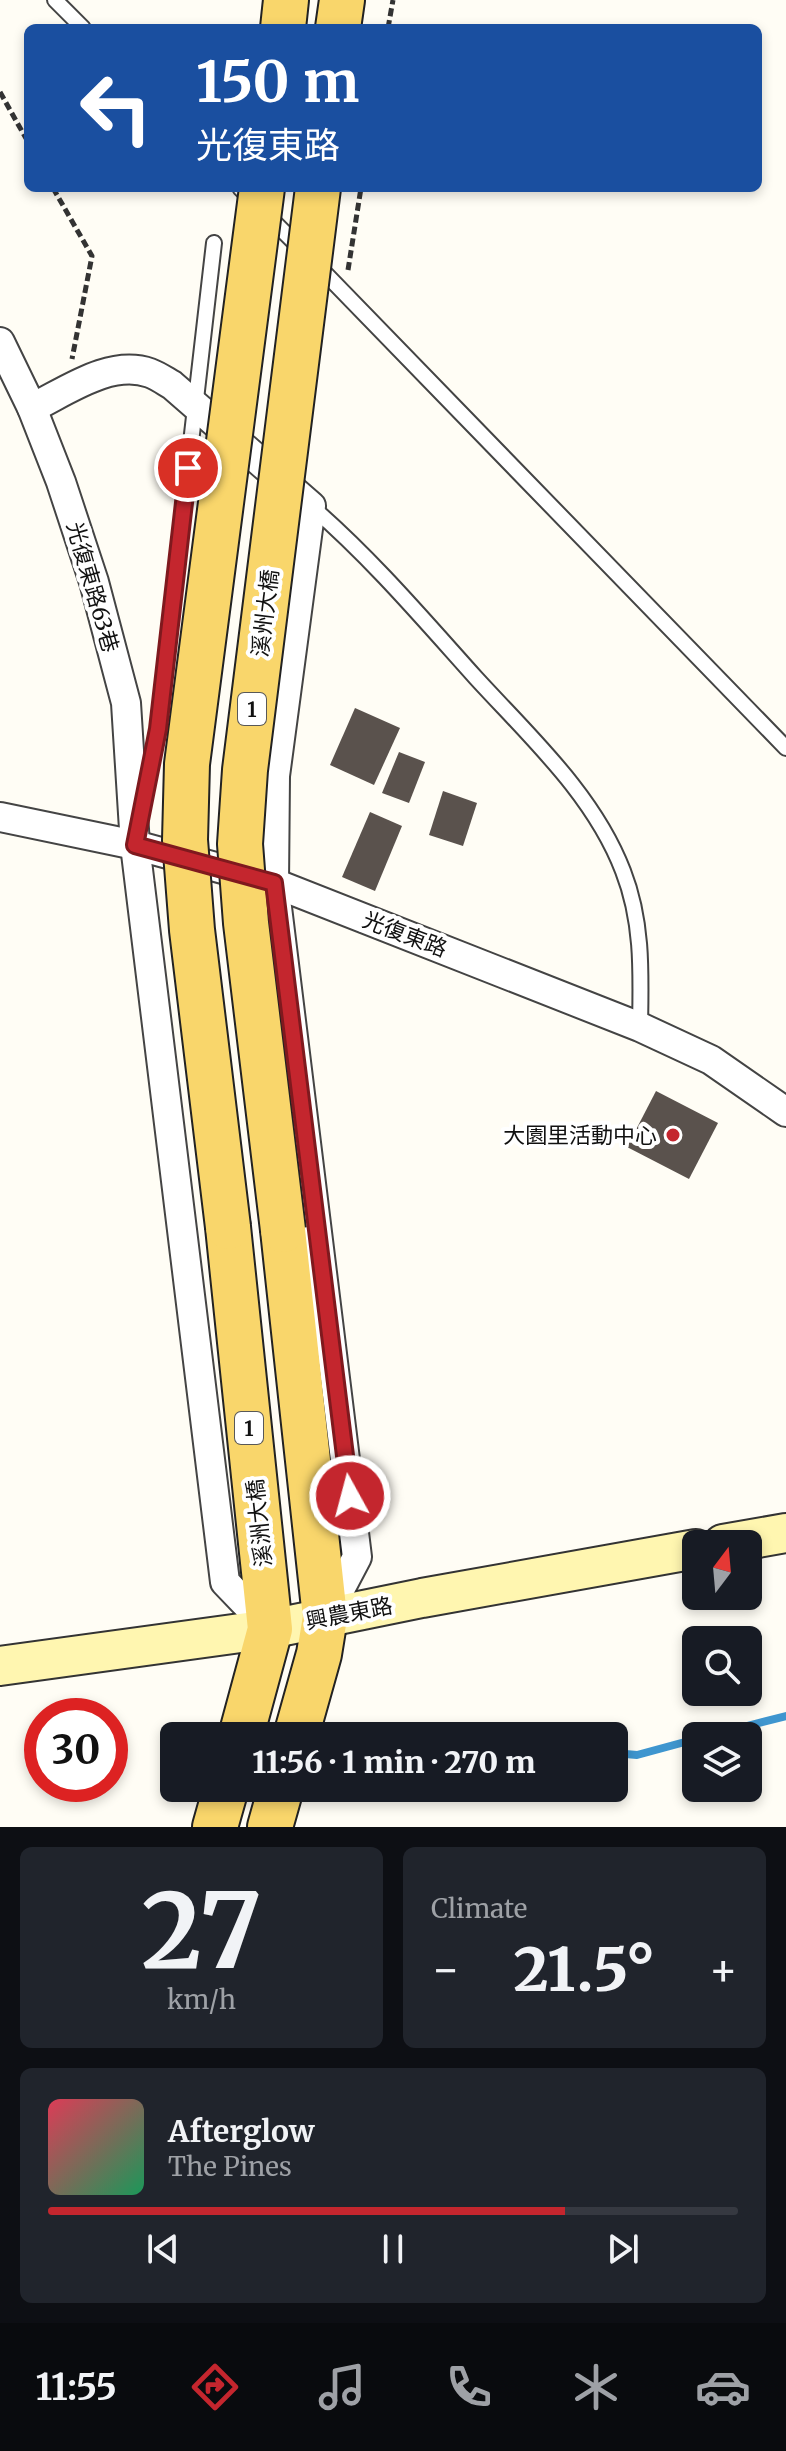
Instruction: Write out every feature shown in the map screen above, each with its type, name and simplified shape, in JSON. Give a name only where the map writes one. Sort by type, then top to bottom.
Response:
[{"type":"main road","points":[[283,24],[286,0]]},
{"type":"main road","points":[[339,24],[342,0]]},
{"type":"main road","name":"溪洲大橋","points":[[261,192],[187,764],[185,840],[192,930],[228,1227],[270,1629]]},
{"type":"main road","name":"溪州大橋","points":[[317,192],[247,754],[240,844],[246,923],[325,1617]]},
{"type":"main road","points":[[762,1537],[786,1533]]},
{"type":"main road","name":"興農東路","points":[[8,1657],[77,1655],[270,1629],[682,1552]]},
{"type":"main road","name":"1","points":[[300,1722],[319,1654],[325,1617]]},
{"type":"main road","name":"1","points":[[245,1722],[270,1629]]},
{"type":"main road","points":[[215,1827],[222,1802]]},
{"type":"main road","points":[[270,1827],[277,1802]]},
{"type":"street","name":"光復東路63巷","points":[[0,342],[32,408],[61,482],[94,582],[126,703],[135,845],[225,1582],[270,1629]]},
{"type":"street","points":[[32,408],[107,372],[125,369],[150,373],[172,385],[311,506],[275,776],[274,883],[357,1557],[325,1617]]},
{"type":"street","name":"光復東路","points":[[0,817],[135,845],[274,883],[640,1027],[711,1060],[786,1112]]},
{"type":"lane","points":[[55,0],[79,24]]},
{"type":"lane","points":[[244,192],[786,748]]},
{"type":"lane","points":[[135,845],[158,729],[214,243]]},
{"type":"lane","points":[[311,506],[387,579],[575,787],[602,828],[623,871],[636,917],[641,949],[640,1027]]},
{"type":"path","points":[[389,24],[393,0]]},
{"type":"path","points":[[0,92],[24,135]]},
{"type":"path","points":[[55,192],[92,256],[66,392]]},
{"type":"path","points":[[344,292],[360,192]]},
{"type":"building","points":[[355,708],[400,728],[374,785],[330,765]]},
{"type":"building","points":[[399,752],[425,762],[409,803],[382,793]]},
{"type":"building","points":[[443,791],[477,803],[463,846],[429,835]]},
{"type":"building","points":[[370,812],[402,826],[375,891],[342,877]]},
{"type":"building","name":"大園里活動中心","points":[[656,1091],[718,1123],[689,1179],[627,1147]]},
{"type":"waterway","points":[[762,1722],[786,1716]]},
{"type":"waterway","points":[[628,1754],[637,1755],[682,1743]]},
{"type":"place","name":"大園里活動中心","points":[[673,1135]]},
{"type":"route","points":[[188,468],[158,729],[135,845],[274,883],[350,1496]]}]
